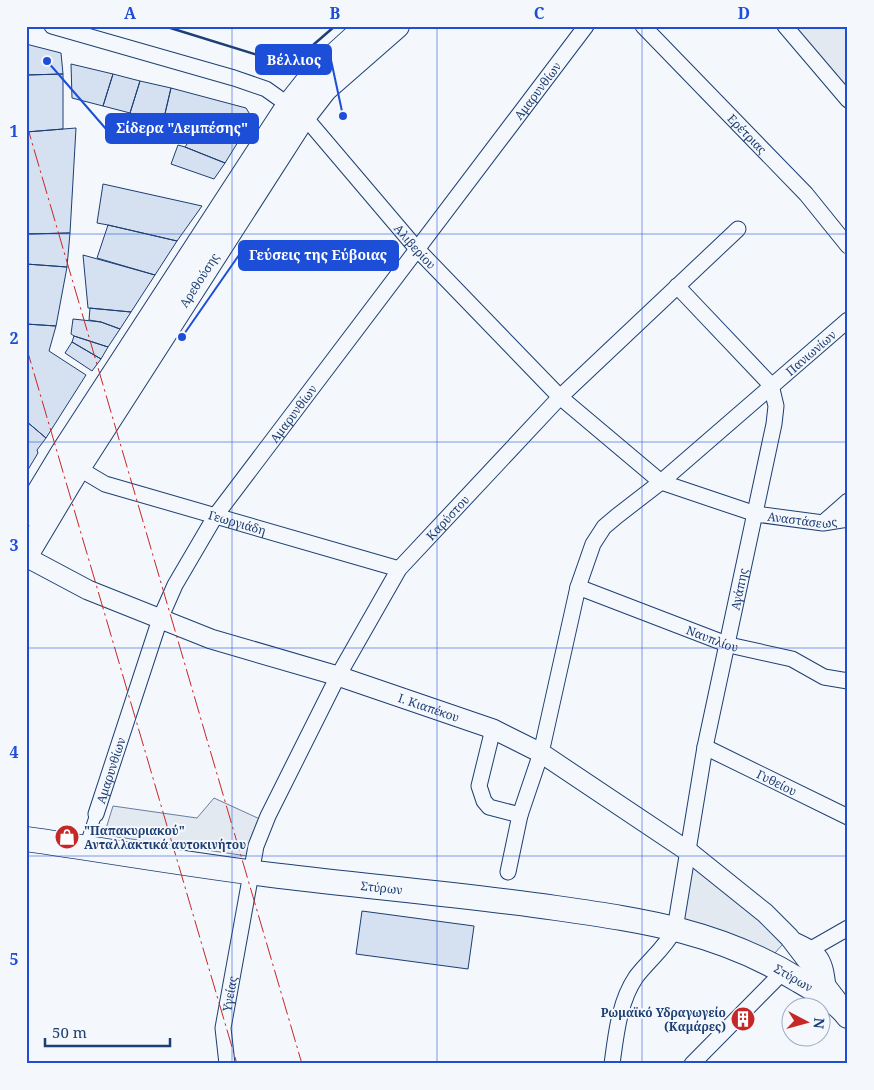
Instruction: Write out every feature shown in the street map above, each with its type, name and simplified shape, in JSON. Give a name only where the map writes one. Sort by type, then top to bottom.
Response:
[{"type":"main road","name":"Αρεθούσης","points":[[26,556],[297,111],[312,76],[367,26]]},
{"type":"main road","name":"Αρεθούσης","points":[[26,514],[64,451],[297,111],[397,26]]},
{"type":"main road","name":"Στύρων","points":[[26,839],[251,872],[486,898],[635,920],[675,928],[734,946],[768,961],[841,1009]]},
{"type":"main road","name":"Στύρων","points":[[734,946],[776,979],[841,1009]]},
{"type":"street","name":"Αλιβερίου","points":[[52,26],[234,78],[266,89],[297,111],[417,250],[560,397],[661,482],[756,514]]},
{"type":"street","name":"Αμαρυνθίων","points":[[85,847],[160,619],[175,585],[216,515],[586,26]]},
{"type":"street","name":"Ερέτριας","points":[[643,26],[806,194],[848,246]]},
{"type":"street","points":[[785,26],[848,100]]},
{"type":"street","name":"Καρύστου","points":[[251,872],[256,846],[268,816],[338,676],[399,569],[560,397],[738,229]]},
{"type":"street","points":[[677,286],[772,384]]},
{"type":"street","name":"Πανιωνίων","points":[[508,872],[520,815],[541,753],[578,587],[593,544],[604,528],[661,482],[848,320]]},
{"type":"street","name":"Αγάπης","points":[[675,928],[705,748],[729,644],[774,424],[776,406],[772,384]]},
{"type":"street","name":"Γεωργιάδη","points":[[78,468],[105,484],[399,569]]},
{"type":"street","points":[[823,523],[848,501]]},
{"type":"street","name":"Αναστάσεως","points":[[756,514],[823,523],[848,519]]},
{"type":"street","name":"Ι. Κιαπέκου","points":[[26,556],[88,590],[212,639],[338,676],[493,729],[541,753],[689,852],[765,913],[789,937],[841,1009]]},
{"type":"street","name":"Ναυπλίου","points":[[578,587],[729,644],[792,659],[824,677],[848,681]]},
{"type":"street","points":[[493,729],[479,786],[480,793],[489,807],[520,815]]},
{"type":"street","name":"Γυθείου","points":[[705,748],[848,818]]},
{"type":"street","name":"Υγείας","points":[[227,1064],[223,1028],[244,923],[251,872]]},
{"type":"street","points":[[612,1064],[619,1019],[626,995],[635,979],[667,944],[675,928]]},
{"type":"street","points":[[841,1009],[826,965],[813,948],[848,928]]},
{"type":"street","name":"Ι. Κιαπέκου","points":[[789,937],[813,948]]},
{"type":"street","points":[[692,1064],[776,979]]},
{"type":"shaded area","points":[[785,26],[848,26],[848,100]]},
{"type":"shaded area","points":[[214,798],[262,820],[247,856],[104,835],[113,806],[197,818]]},
{"type":"shaded area","points":[[689,852],[789,937],[768,961],[675,929]]},
{"type":"building","points":[[26,44],[61,53],[63,74],[26,75]]},
{"type":"building","points":[[71,64],[113,74],[103,106],[72,98]]},
{"type":"building","points":[[63,74],[63,129],[26,132],[26,75]]},
{"type":"building","points":[[113,74],[140,81],[130,113],[103,106]]},
{"type":"building","points":[[140,81],[171,88],[163,122],[130,113]]},
{"type":"building","points":[[171,88],[246,108],[251,116],[238,142],[163,122]]},
{"type":"building","points":[[76,128],[70,233],[26,234],[26,132]]},
{"type":"building","points":[[196,131],[238,142],[225,163],[185,147]]},
{"type":"building","points":[[178,145],[225,163],[214,179],[171,164]]},
{"type":"building","points":[[103,184],[202,206],[177,241],[97,223]]},
{"type":"building","points":[[108,225],[177,241],[155,275],[97,258]]},
{"type":"building","points":[[70,233],[67,267],[26,264],[26,234]]},
{"type":"building","points":[[83,255],[155,275],[131,312],[88,308]]},
{"type":"building","points":[[26,264],[67,267],[56,326],[26,324]]},
{"type":"building","points":[[90,308],[131,312],[120,329],[89,320]]},
{"type":"building","points":[[73,319],[101,322],[120,329],[108,347],[71,334]]},
{"type":"building","points":[[26,324],[56,326],[49,351],[86,375],[46,438],[26,421]]},
{"type":"building","points":[[74,336],[108,347],[101,359],[72,342]]},
{"type":"building","points":[[72,342],[101,359],[92,371],[65,353]]},
{"type":"building","points":[[26,421],[46,438],[37,450],[38,453],[26,473]]},
{"type":"building","points":[[362,911],[474,926],[468,969],[356,954]]},
{"type":"wall","points":[[164,26],[290,65],[335,26]]},
{"type":"power","points":[[26,122],[302,1064]]},
{"type":"power","points":[[26,346],[237,1064]]},
{"type":"place","name":"Σίδερα \"Λεμπέσης\"","points":[[47,61]]},
{"type":"place","name":"Βέλλιος","points":[[343,116]]},
{"type":"place","name":"Γεύσεις της Εύβοιας","points":[[182,337]]},
{"type":"place","name":"\"Παπακυριακού\" Ανταλλακτικά αυτοκινήτου","points":[[67,837]]},
{"type":"place","name":"Ρωμαϊκό Υδραγωγείο (Καμάρες)","points":[[743,1019]]}]
